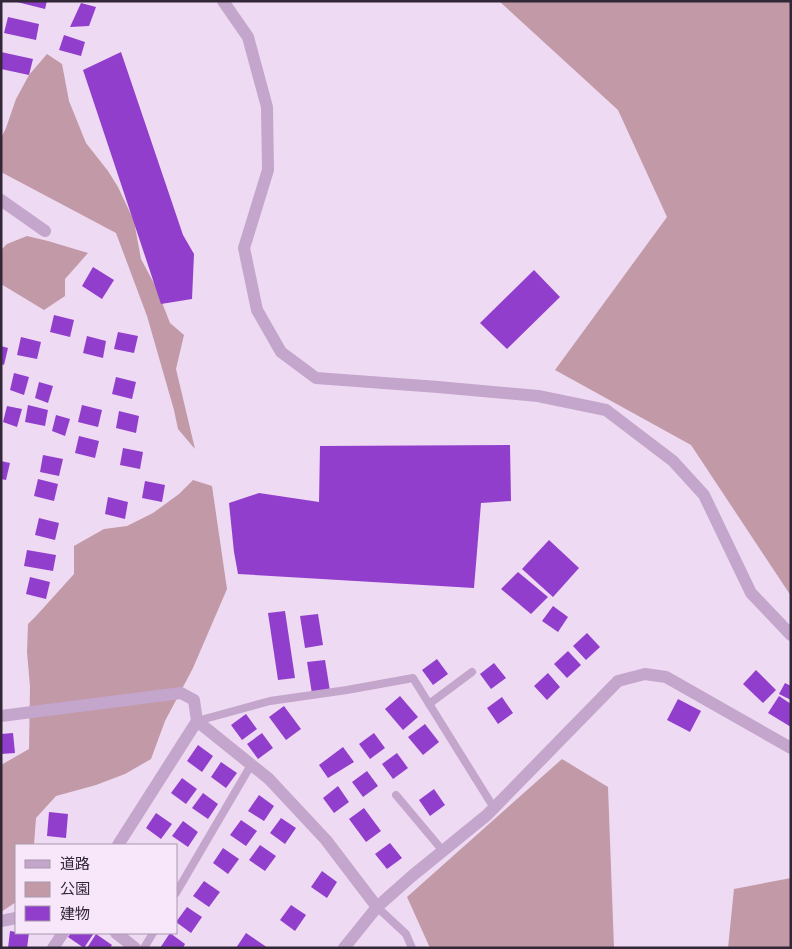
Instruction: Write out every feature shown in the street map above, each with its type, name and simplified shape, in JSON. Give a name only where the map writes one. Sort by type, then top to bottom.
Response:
[{"type":"street","points":[[222,1],[248,37],[267,107],[268,170],[244,248],[257,310],[281,352],[316,378],[538,396],[606,410],[673,461],[704,495],[750,593],[791,636]]},
{"type":"street","points":[[1,200],[45,231]]},
{"type":"street","points":[[344,948],[377,906],[487,815],[618,680],[645,674],[666,676],[791,748]]},
{"type":"street","points":[[1,716],[181,693],[194,700],[197,721],[119,844]]},
{"type":"street","points":[[197,721],[270,779],[326,840],[377,906]]},
{"type":"street","points":[[1,921],[15,918]]},
{"type":"street","points":[[53,948],[62,934]]},
{"type":"street","points":[[117,934],[135,948]]},
{"type":"lane","points":[[429,704],[472,672]]},
{"type":"lane","points":[[197,721],[270,701],[413,678],[494,808]]},
{"type":"lane","points":[[178,890],[251,765]]},
{"type":"lane","points":[[396,795],[443,851]]},
{"type":"lane","points":[[377,906],[406,934],[412,948]]},
{"type":"lane","points":[[144,948],[152,934]]},
{"type":"green space","points":[[499,1],[791,1],[791,596],[691,445],[555,370],[667,217],[618,110]]},
{"type":"green space","points":[[47,54],[62,64],[69,101],[86,143],[118,187],[134,221],[141,259],[156,287],[170,323],[184,335],[176,369],[195,449],[178,429],[147,316],[116,233],[1,172],[1,138],[16,99],[29,75]]},
{"type":"green space","points":[[27,236],[88,253],[65,279],[65,296],[44,310],[1,284],[1,250],[7,244]]},
{"type":"green space","points":[[193,480],[212,486],[227,589],[193,668],[165,721],[151,759],[125,774],[96,785],[56,796],[36,818],[34,844],[15,844],[15,903],[1,912],[1,765],[29,749],[28,624],[74,574],[74,546],[104,529],[127,526],[153,513],[179,494]]},
{"type":"green space","points":[[562,759],[608,787],[614,948],[430,948],[407,897]]},
{"type":"green space","points":[[791,878],[791,948],[728,948],[734,889]]},
{"type":"building","points":[[13,1],[47,1],[45,9]]},
{"type":"building","points":[[81,3],[96,7],[89,26],[70,27]]},
{"type":"building","points":[[8,17],[39,24],[36,40],[4,33]]},
{"type":"building","points":[[64,35],[85,42],[81,56],[59,50]]},
{"type":"building","points":[[1,52],[33,59],[29,75],[1,69]]},
{"type":"building","points":[[121,52],[183,235],[194,254],[192,299],[161,304],[83,70]]},
{"type":"building","points":[[93,267],[114,280],[102,299],[82,286]]},
{"type":"building","points":[[534,270],[560,297],[507,349],[480,323]]},
{"type":"building","points":[[54,315],[74,320],[70,337],[50,332]]},
{"type":"building","points":[[118,332],[138,336],[134,353],[114,349]]},
{"type":"building","points":[[87,336],[106,341],[103,358],[83,353]]},
{"type":"building","points":[[21,337],[41,342],[37,359],[17,355]]},
{"type":"building","points":[[1,346],[8,348],[4,365],[1,364]]},
{"type":"building","points":[[14,373],[29,377],[24,395],[10,390]]},
{"type":"building","points":[[116,377],[136,382],[132,399],[112,394]]},
{"type":"building","points":[[39,382],[53,386],[48,403],[35,398]]},
{"type":"building","points":[[28,405],[48,410],[45,426],[25,422]]},
{"type":"building","points":[[82,405],[102,410],[98,427],[78,422]]},
{"type":"building","points":[[7,406],[22,409],[17,427],[3,422]]},
{"type":"building","points":[[119,411],[139,416],[136,433],[116,428]]},
{"type":"building","points":[[56,415],[70,419],[65,436],[52,431]]},
{"type":"building","points":[[79,436],[99,441],[95,458],[75,453]]},
{"type":"building","points":[[510,445],[511,501],[481,503],[474,588],[238,574],[229,503],[259,493],[319,502],[320,446]]},
{"type":"building","points":[[123,448],[143,452],[140,469],[120,465]]},
{"type":"building","points":[[43,455],[63,459],[59,476],[40,472]]},
{"type":"building","points":[[1,461],[10,463],[6,480],[1,479]]},
{"type":"building","points":[[38,479],[58,484],[54,501],[34,496]]},
{"type":"building","points":[[145,481],[165,485],[162,502],[142,498]]},
{"type":"building","points":[[108,497],[128,502],[125,519],[105,514]]},
{"type":"building","points":[[39,518],[59,523],[55,540],[35,535]]},
{"type":"building","points":[[549,540],[579,568],[553,597],[522,569]]},
{"type":"building","points":[[27,550],[56,555],[53,571],[24,566]]},
{"type":"building","points":[[518,572],[548,597],[531,614],[501,589]]},
{"type":"building","points":[[30,577],[50,582],[46,599],[26,594]]},
{"type":"building","points":[[553,606],[568,617],[558,632],[542,621]]},
{"type":"building","points":[[285,611],[295,678],[278,680],[268,613]]},
{"type":"building","points":[[318,614],[323,645],[305,648],[300,616]]},
{"type":"building","points":[[587,633],[600,647],[586,660],[573,646]]},
{"type":"building","points":[[568,651],[581,665],[567,678],[554,664]]},
{"type":"building","points":[[437,659],[448,674],[433,685],[422,670]]},
{"type":"building","points":[[325,660],[330,691],[312,694],[307,662]]},
{"type":"building","points":[[494,663],[506,678],[491,689],[480,674]]},
{"type":"building","points":[[756,670],[776,690],[763,703],[743,684]]},
{"type":"building","points":[[548,673],[560,687],[547,700],[534,686]]},
{"type":"building","points":[[785,683],[791,686],[791,700],[779,694]]},
{"type":"building","points":[[400,696],[418,717],[403,730],[385,709]]},
{"type":"building","points":[[779,696],[791,704],[791,727],[768,713]]},
{"type":"building","points":[[502,697],[513,713],[498,724],[487,708]]},
{"type":"building","points":[[678,699],[701,711],[690,732],[667,720]]},
{"type":"building","points":[[284,706],[301,729],[286,740],[269,717]]},
{"type":"building","points":[[246,714],[257,729],[242,740],[231,725]]},
{"type":"building","points":[[425,724],[439,742],[423,755],[408,737]]},
{"type":"building","points":[[13,733],[15,753],[1,754],[1,734]]},
{"type":"building","points":[[262,733],[273,748],[258,759],[247,744]]},
{"type":"building","points":[[374,733],[385,748],[370,759],[359,744]]},
{"type":"building","points":[[198,745],[213,756],[202,772],[187,761]]},
{"type":"building","points":[[343,747],[354,762],[328,778],[319,765]]},
{"type":"building","points":[[397,753],[408,768],[393,779],[382,764]]},
{"type":"building","points":[[221,762],[237,773],[226,788],[211,777]]},
{"type":"building","points":[[367,771],[378,786],[363,797],[352,782]]},
{"type":"building","points":[[182,778],[197,789],[186,804],[171,793]]},
{"type":"building","points":[[338,786],[349,802],[334,813],[323,798]]},
{"type":"building","points":[[434,789],[445,805],[430,816],[419,800]]},
{"type":"building","points":[[203,793],[218,804],[208,819],[192,808]]},
{"type":"building","points":[[259,795],[274,806],[264,821],[248,811]]},
{"type":"building","points":[[364,808],[381,831],[366,842],[349,819]]},
{"type":"building","points":[[49,812],[68,814],[66,838],[47,836]]},
{"type":"building","points":[[156,813],[172,824],[161,839],[146,828]]},
{"type":"building","points":[[281,818],[296,828],[285,844],[270,833]]},
{"type":"building","points":[[241,820],[257,831],[246,846],[230,835]]},
{"type":"building","points":[[183,821],[198,832],[188,847],[172,836]]},
{"type":"building","points":[[390,843],[402,858],[387,869],[375,854]]},
{"type":"building","points":[[260,845],[276,856],[265,871],[249,860]]},
{"type":"building","points":[[223,848],[239,859],[228,874],[213,863]]},
{"type":"building","points":[[322,871],[337,882],[327,898],[311,887]]},
{"type":"building","points":[[204,881],[220,892],[209,907],[193,896]]},
{"type":"building","points":[[291,905],[306,915],[295,931],[280,920]]},
{"type":"building","points":[[187,907],[202,917],[191,933],[178,923],[178,919]]},
{"type":"building","points":[[10,931],[15,932],[15,934],[29,934],[27,948],[8,948]]},
{"type":"building","points":[[246,933],[268,948],[236,948]]},
{"type":"building","points":[[70,934],[93,934],[84,948],[68,937]]},
{"type":"building","points":[[96,934],[112,945],[110,948],[87,948]]},
{"type":"building","points":[[169,934],[185,944],[183,948],[160,948]]}]
